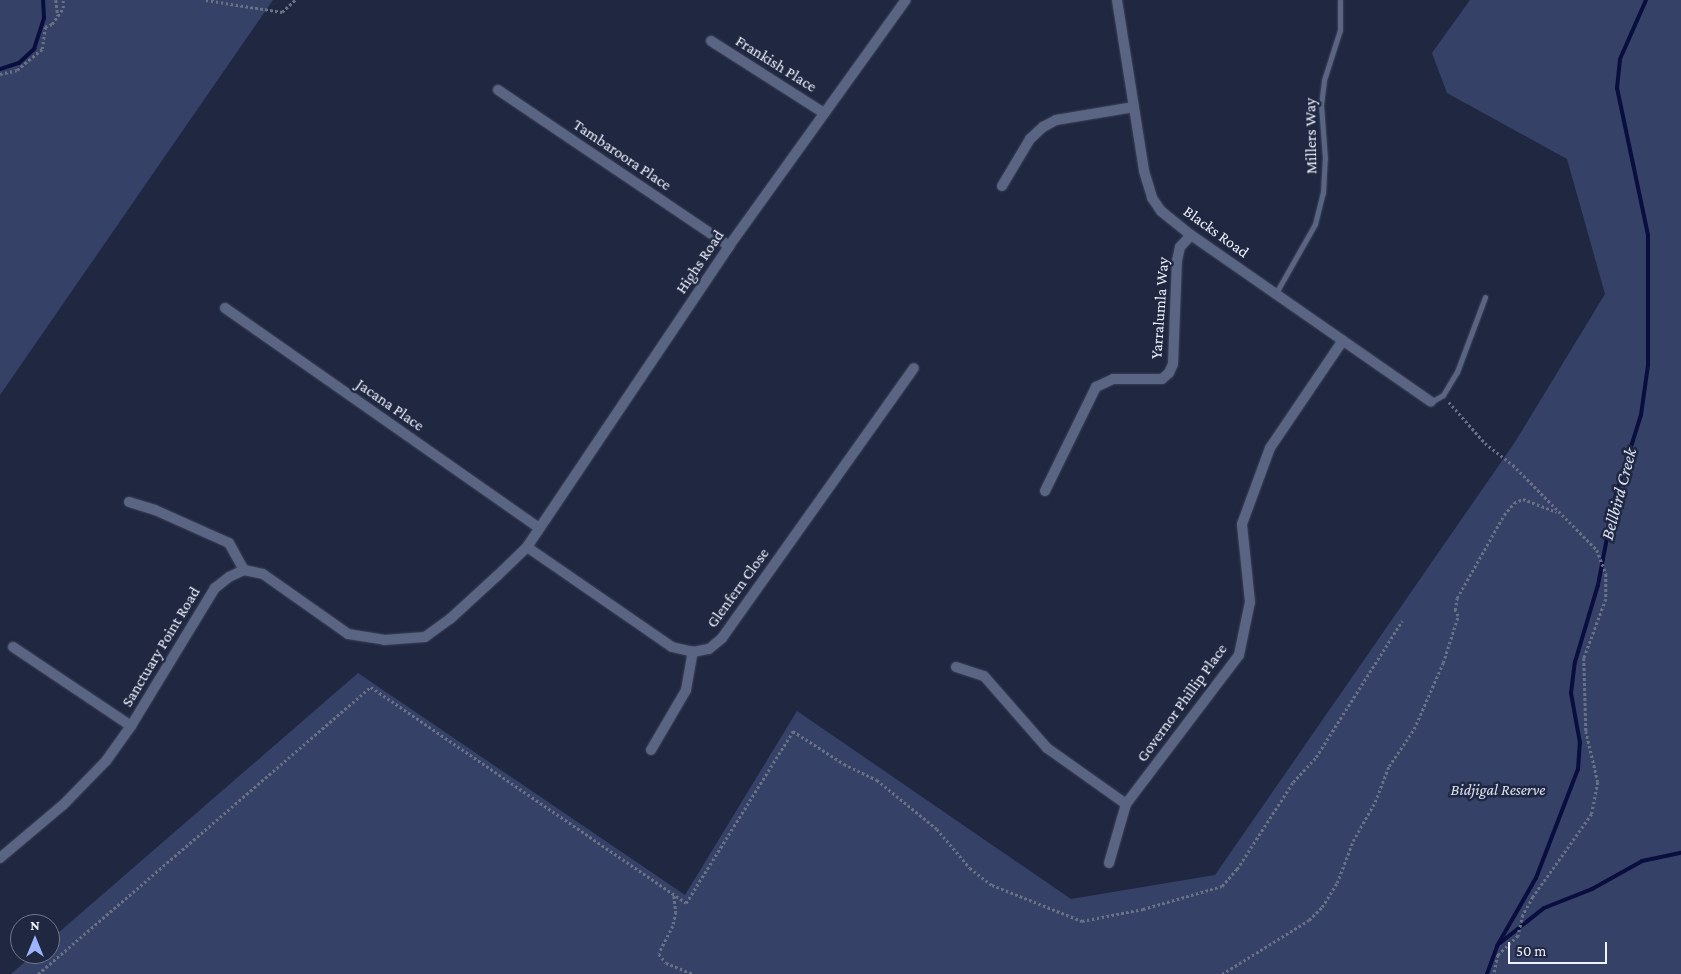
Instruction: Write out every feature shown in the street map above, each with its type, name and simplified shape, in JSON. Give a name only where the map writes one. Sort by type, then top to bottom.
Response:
[{"type":"street","name":"Highs Road","points":[[527,547],[538,527],[728,246],[906,0]]},
{"type":"street","name":"Blacks Road","points":[[1117,0],[1144,171],[1152,198],[1161,211],[1191,235],[1431,402]]},
{"type":"street","name":"Frankish Place","points":[[711,41],[824,113]]},
{"type":"street","name":"Tambaroora Place","points":[[498,90],[728,246]]},
{"type":"street","points":[[1002,186],[1030,139],[1043,127],[1056,120],[1134,107]]},
{"type":"street","name":"Yarralumla Way","points":[[1045,491],[1096,387],[1113,379],[1162,379],[1169,373],[1173,364],[1177,261],[1180,247],[1191,235]]},
{"type":"street","name":"Jacana Place","points":[[225,308],[538,527]]},
{"type":"street","name":"Governor Phillip Place","points":[[1108,863],[1126,804],[1239,655],[1250,602],[1242,524],[1270,448],[1344,340]]},
{"type":"street","name":"Glenfern Close","points":[[693,652],[708,649],[722,638],[914,368]]},
{"type":"street","points":[[129,502],[155,510],[229,543],[244,570],[263,574],[348,634],[384,640],[425,637],[450,619],[527,547],[672,647],[693,652],[686,690],[651,750]]},
{"type":"street","name":"Sanctuary Point Road","points":[[0,858],[62,805],[106,761],[131,726],[215,588],[244,570]]},
{"type":"street","points":[[13,646],[131,726]]},
{"type":"street","points":[[956,667],[984,676],[1047,748],[1126,804]]},
{"type":"lane","name":"Millers Way","points":[[1276,293],[1315,224],[1323,193],[1325,159],[1321,105],[1324,80],[1340,30],[1340,0]]},
{"type":"lane","points":[[1431,402],[1443,395],[1457,372],[1484,297]]},
{"type":"path","points":[[56,0],[58,16]]},
{"type":"path","points":[[0,74],[17,70],[42,49],[46,27],[58,16],[63,0]]},
{"type":"path","points":[[206,0],[282,12],[295,0]]},
{"type":"path","points":[[1443,395],[1468,427],[1513,465],[1598,550],[1606,574],[1606,599],[1584,658],[1583,682],[1586,731],[1598,782],[1592,814],[1533,897],[1523,915],[1518,936],[1498,955],[1494,974]]},
{"type":"path","points":[[1222,974],[1310,920],[1337,883],[1353,841],[1376,802],[1389,766],[1414,729],[1443,663],[1458,616],[1455,610],[1457,598],[1504,516],[1514,503],[1524,500],[1558,512]]},
{"type":"path","points":[[38,974],[371,688],[686,903],[793,731],[844,764],[877,780],[937,830],[970,868],[992,885],[1082,921],[1143,909],[1222,886],[1237,869],[1293,782],[1316,757],[1402,621]]},
{"type":"path","points":[[674,895],[676,912],[673,926],[659,954],[666,962],[693,974]]},
{"type":"green space","points":[[0,0],[273,0],[0,395]]},
{"type":"green space","name":"Bidjigal Reserve","points":[[1470,0],[1681,0],[1681,974],[11,974],[22,964],[60,964],[60,931],[358,673],[685,895],[797,711],[1071,899],[1215,875],[1515,442],[1605,294],[1567,159],[1447,93],[1432,53]]},
{"type":"waterway","points":[[0,69],[19,63],[34,49],[44,18],[43,0]]},
{"type":"waterway","name":"Bellbird Creek","points":[[1487,974],[1497,946],[1536,878],[1578,769],[1580,743],[1571,693],[1575,662],[1598,585],[1614,501],[1641,415],[1648,365],[1648,235],[1617,88],[1620,59],[1646,0]]},
{"type":"waterway","points":[[1500,943],[1544,908],[1592,889],[1642,861],[1681,853]]}]
